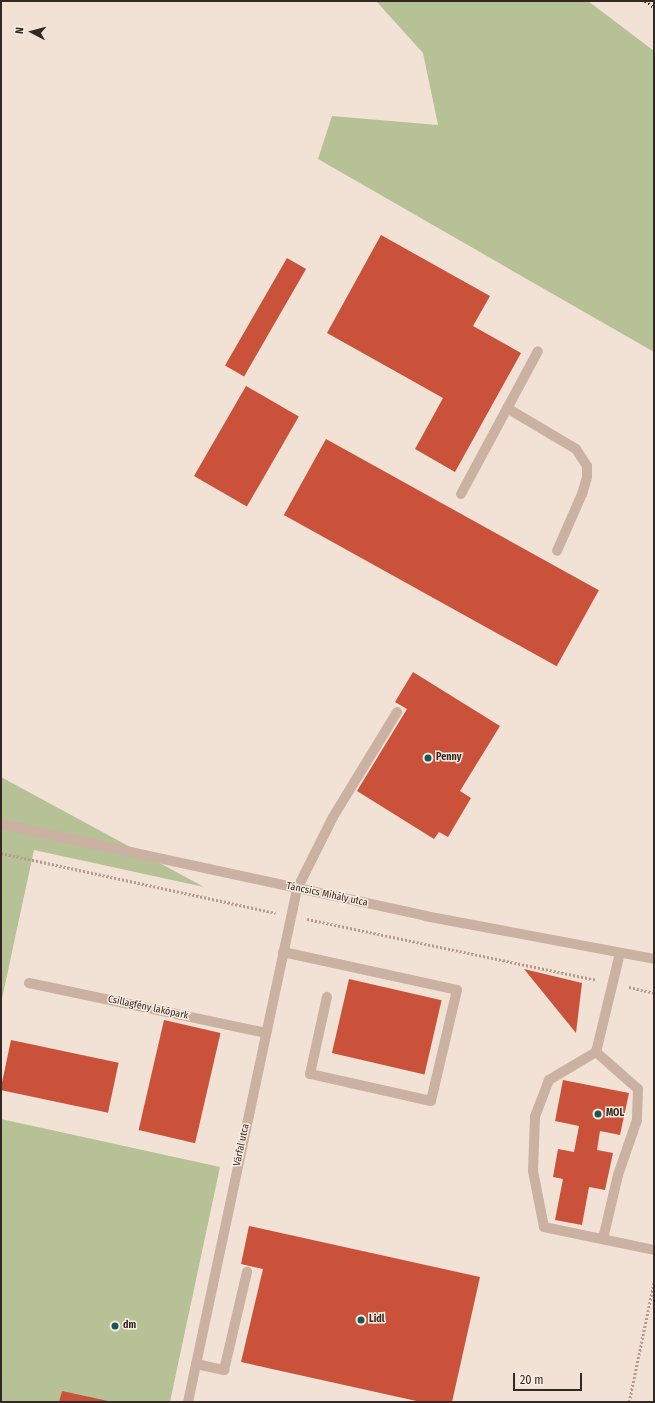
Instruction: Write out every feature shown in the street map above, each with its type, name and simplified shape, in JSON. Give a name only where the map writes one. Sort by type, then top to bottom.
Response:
[{"type":"street","points":[[461,494],[538,351]]},
{"type":"street","points":[[507,408],[576,449],[587,466],[587,477],[582,494],[557,551]]},
{"type":"street","name":"Várfal utca","points":[[188,1402],[297,889],[333,818],[397,712]]},
{"type":"street","name":"Táncsics Mihály utca","points":[[1,824],[297,889],[654,959]]},
{"type":"street","points":[[283,952],[457,990],[431,1101],[310,1074],[327,997]]},
{"type":"street","points":[[620,953],[614,983],[596,1052],[549,1080],[535,1116],[533,1171],[544,1227],[654,1250]]},
{"type":"street","name":"Csillagfény lakópark","points":[[29,983],[266,1033]]},
{"type":"street","points":[[596,1052],[638,1089],[637,1120],[618,1175],[603,1239]]},
{"type":"street","points":[[196,1364],[224,1370],[247,1272]]},
{"type":"path","points":[[1,853],[291,916],[614,983],[654,993]]},
{"type":"path","points":[[629,1402],[654,1281]]},
{"type":"green space","points":[[376,1],[588,1],[654,51],[654,352],[318,159],[332,116],[438,125],[423,53]]},
{"type":"green space","points":[[1,777],[204,887],[34,850],[1,1003]]},
{"type":"green space","points":[[1,1119],[220,1167],[170,1402],[1,1402]]},
{"type":"building","points":[[381,235],[490,296],[473,326],[521,353],[455,472],[415,449],[443,398],[327,333]]},
{"type":"building","points":[[287,258],[306,269],[244,376],[225,365]]},
{"type":"building","points":[[246,386],[299,416],[247,507],[194,476]]},
{"type":"building","points":[[326,439],[599,590],[557,666],[284,515]]},
{"type":"building","name":"Penny","points":[[413,672],[500,726],[460,791],[471,798],[448,837],[439,832],[434,839],[357,791],[407,709],[395,702]]},
{"type":"building","points":[[524,969],[582,983],[576,1033]]},
{"type":"building","points":[[349,979],[442,1000],[424,1074],[332,1053]]},
{"type":"building","points":[[164,1020],[221,1033],[195,1143],[139,1130]]},
{"type":"building","points":[[11,1040],[119,1063],[108,1113],[1,1090]]},
{"type":"building","points":[[563,1080],[629,1093],[620,1135],[600,1131],[597,1150],[613,1153],[605,1190],[589,1187],[582,1225],[555,1220],[563,1179],[553,1177],[558,1149],[574,1152],[579,1126],[555,1121]]},
{"type":"building","name":"Lidl","points":[[249,1226],[480,1277],[452,1402],[421,1402],[241,1362],[263,1269],[241,1264]]},
{"type":"building","points":[[62,1391],[108,1401],[108,1402],[59,1402]]},
{"type":"railway","points":[[645,1],[654,7]]},
{"type":"place","name":"Penny","points":[[428,758]]},
{"type":"place","name":"MOL","points":[[598,1114]]},
{"type":"place","name":"Lidl","points":[[361,1320]]},
{"type":"place","name":"dm","points":[[115,1326]]}]
